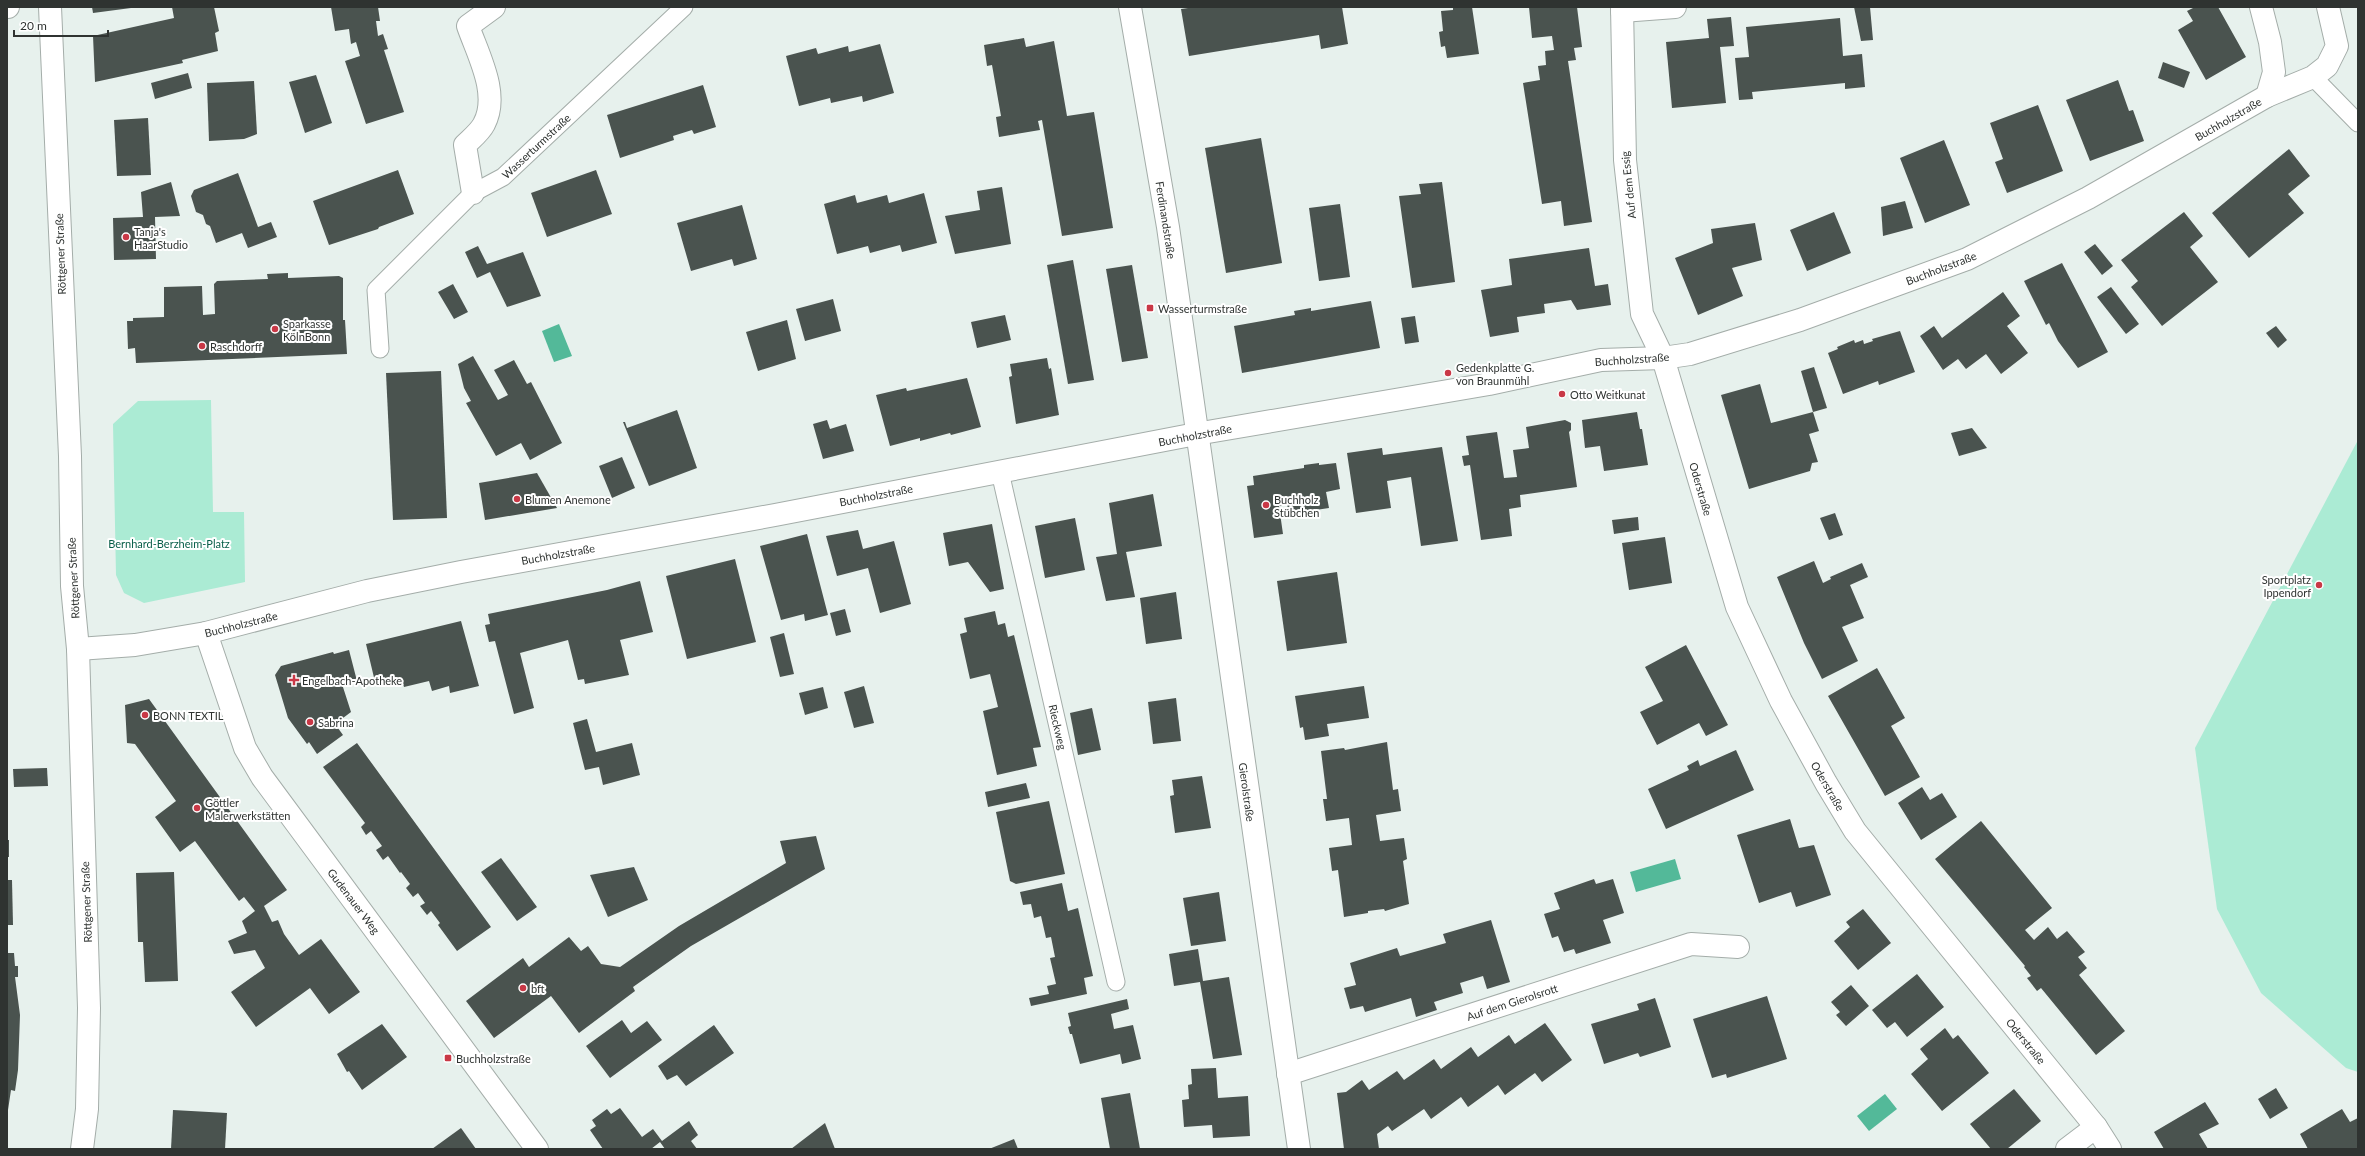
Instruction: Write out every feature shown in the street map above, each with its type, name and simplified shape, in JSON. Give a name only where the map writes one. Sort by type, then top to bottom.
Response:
[{"type":"street","name":"Röttgener Straße","points":[[50,7],[70,456],[72,586],[78,649],[89,1008],[87,1109],[82,1149]]},
{"type":"street","points":[[472,193],[465,145],[484,125],[491,101],[484,74],[468,26],[494,7]]},
{"type":"street","name":"Ferdinandstraße","points":[[1130,7],[1168,227],[1196,434]]},
{"type":"street","points":[[1622,9],[1675,7]]},
{"type":"street","name":"Buchholzstraße","points":[[2261,7],[2270,42],[2274,72],[2267,96]]},
{"type":"street","name":"Buchholzstraße","points":[[78,649],[135,645],[206,633],[367,591],[1196,434],[1489,384],[1601,360],[1664,358],[1690,354],[1800,320],[1967,259],[2088,198],[2267,96],[2313,77],[2327,66],[2337,46],[2328,7]]},
{"type":"street","name":"Auf dem Essig","points":[[1622,9],[1625,160],[1642,314],[1664,358]]},
{"type":"street","name":"Oderstraße","points":[[1664,358],[1736,607],[1781,701],[1826,783],[1855,831],[2096,1127],[2110,1149]]},
{"type":"street","name":"Gierolstraße","points":[[1196,434],[1298,1149]]},
{"type":"street","name":"Gudenauer Weg","points":[[206,633],[245,748],[262,777],[537,1149]]},
{"type":"street","name":"Auf dem Gierolsrott","points":[[1288,1074],[1692,944],[1738,948]]},
{"type":"street","points":[[2067,1149],[2096,1127]]},
{"type":"lane","name":"Wasserturmstraße","points":[[380,349],[376,290],[472,193],[503,178],[684,7]]},
{"type":"lane","points":[[2313,77],[2358,124]]},
{"type":"lane","name":"Rieckweg","points":[[1000,472],[1116,982]]},
{"type":"green space","name":"Bernhard-Berzheim-Platz","points":[[211,400],[213,512],[244,512],[245,582],[144,603],[124,593],[116,575],[113,424],[138,401]]},
{"type":"green space","points":[[2358,440],[2358,1072],[2346,1068],[2261,993],[2217,909],[2195,748]]},
{"type":"shaded area","points":[[559,324],[572,356],[554,362],[542,331]]},
{"type":"shaded area","points":[[1675,859],[1681,879],[1636,892],[1630,872]]},
{"type":"shaded area","points":[[1885,1094],[1897,1109],[1869,1131],[1857,1116]]},
{"type":"building","points":[[92,7],[131,7],[131,8],[93,13]]},
{"type":"building","points":[[172,7],[214,7],[219,31],[215,33],[218,51],[182,60],[183,63],[95,82],[93,36],[174,18]]},
{"type":"building","points":[[331,7],[378,7],[380,21],[376,21],[378,36],[383,34],[388,49],[384,50],[404,112],[366,124],[345,61],[360,56],[356,42],[351,44],[349,29],[335,31]]},
{"type":"building","points":[[1195,7],[1342,7],[1348,44],[1321,49],[1319,35],[1189,56],[1181,9]]},
{"type":"building","points":[[1453,7],[1472,7],[1479,54],[1447,58],[1445,46],[1441,47],[1439,32],[1443,31],[1441,11],[1453,10]]},
{"type":"building","points":[[1529,7],[1577,7],[1582,47],[1574,48],[1576,60],[1568,61],[1592,222],[1564,226],[1561,201],[1542,204],[1523,83],[1540,80],[1538,66],[1546,65],[1545,51],[1554,50],[1552,36],[1532,38]]},
{"type":"building","points":[[1854,7],[1870,7],[1873,40],[1861,41]]},
{"type":"building","points":[[2195,7],[2218,7],[2246,57],[2206,80],[2178,30],[2193,21],[2187,11]]},
{"type":"building","points":[[1731,17],[1734,46],[1720,47],[1726,103],[1672,108],[1666,42],[1709,38],[1707,19]]},
{"type":"building","points":[[1840,18],[1843,56],[1862,54],[1865,87],[1845,89],[1845,83],[1752,92],[1753,99],[1739,100],[1735,58],[1749,57],[1746,27]]},
{"type":"building","points":[[1024,38],[1026,47],[1054,41],[1067,116],[1094,112],[1113,228],[1062,236],[1042,120],[1038,121],[1040,130],[999,137],[996,117],[1001,116],[992,65],[987,66],[984,45]]},
{"type":"building","points":[[880,44],[894,93],[863,102],[862,96],[831,103],[830,98],[799,106],[786,56],[816,48],[818,54],[848,46],[849,52]]},
{"type":"building","points":[[2163,62],[2190,72],[2184,88],[2158,78]]},
{"type":"building","points":[[188,73],[192,88],[155,99],[151,83]]},
{"type":"building","points":[[316,75],[332,123],[305,133],[289,82]]},
{"type":"building","points":[[2118,80],[2129,111],[2133,110],[2144,141],[2090,161],[2066,100]]},
{"type":"building","points":[[254,81],[257,134],[244,139],[209,141],[207,83]]},
{"type":"building","points":[[703,85],[716,127],[694,134],[692,130],[673,136],[674,140],[620,158],[607,115]]},
{"type":"building","points":[[2038,105],[2063,171],[2007,193],[1995,162],[2003,159],[1990,123]]},
{"type":"building","points":[[148,118],[151,175],[117,176],[114,120]]},
{"type":"building","points":[[1261,138],[1282,263],[1226,273],[1205,148]]},
{"type":"building","points":[[1944,140],[1970,205],[1925,223],[1900,158]]},
{"type":"building","points":[[2289,149],[2310,176],[2288,194],[2304,213],[2249,258],[2212,213]]},
{"type":"building","points":[[398,170],[414,214],[379,227],[378,229],[329,245],[313,201]]},
{"type":"building","points":[[596,170],[612,214],[547,237],[531,193]]},
{"type":"building","points":[[238,173],[258,227],[271,222],[277,237],[248,248],[242,233],[216,243],[210,226],[206,224],[203,215],[196,212],[191,196],[194,190]]},
{"type":"building","points":[[171,182],[180,216],[155,217],[156,259],[114,260],[113,218],[143,217],[141,192]]},
{"type":"building","points":[[1442,182],[1455,282],[1412,288],[1399,196],[1421,194],[1419,184]]},
{"type":"building","points":[[1002,187],[1011,244],[955,254],[945,216],[980,210],[977,191]]},
{"type":"building","points":[[924,193],[937,243],[902,252],[900,245],[870,253],[868,246],[837,254],[824,204],[855,195],[857,203],[887,195],[889,203]]},
{"type":"building","points":[[1905,201],[1913,228],[1883,236],[1881,207]]},
{"type":"building","points":[[1340,204],[1350,277],[1319,281],[1309,208]]},
{"type":"building","points":[[742,205],[757,259],[734,266],[732,259],[691,271],[677,223]]},
{"type":"building","points":[[1834,212],[1851,253],[1807,271],[1790,230]]},
{"type":"building","points":[[2184,212],[2203,236],[2190,247],[2218,282],[2162,326],[2131,287],[2138,281],[2121,260]]},
{"type":"building","points":[[1755,223],[1762,260],[1732,268],[1743,296],[1698,315],[1675,258],[1713,243],[1711,229]]},
{"type":"building","points":[[2095,244],[2113,266],[2102,275],[2084,252]]},
{"type":"building","points":[[478,246],[487,264],[523,252],[541,296],[507,307],[490,272],[477,278],[465,252]]},
{"type":"building","points":[[1589,248],[1595,286],[1608,284],[1611,305],[1577,310],[1571,300],[1544,304],[1545,313],[1517,317],[1519,332],[1490,337],[1481,290],[1512,285],[1509,259]]},
{"type":"building","points":[[1073,260],[1094,380],[1068,384],[1047,265]]},
{"type":"building","points":[[2062,263],[2108,352],[2078,368],[2058,341],[2049,323],[2046,325],[2024,281]]},
{"type":"building","points":[[1132,265],[1148,358],[1122,362],[1106,269]]},
{"type":"building","points":[[288,273],[288,278],[339,276],[343,278],[343,320],[345,320],[347,354],[136,363],[135,348],[128,349],[127,321],[133,321],[133,318],[164,317],[164,287],[202,286],[203,315],[215,314],[214,284],[217,281],[268,279],[267,274]]},
{"type":"building","points":[[453,284],[468,312],[454,319],[438,292]]},
{"type":"building","points":[[2111,287],[2139,324],[2126,334],[2097,297]]},
{"type":"building","points":[[2003,292],[2020,316],[2007,326],[2028,353],[2001,374],[1986,354],[1966,369],[1958,359],[1943,370],[1920,336],[1934,326],[1942,338]]},
{"type":"building","points":[[833,299],[841,331],[805,341],[796,309]]},
{"type":"building","points":[[1371,301],[1380,348],[1242,373],[1234,326],[1295,315],[1294,311],[1311,308],[1311,311]]},
{"type":"building","points":[[1005,315],[1011,340],[977,348],[971,322]]},
{"type":"building","points":[[1415,316],[1419,342],[1405,344],[1401,318]]},
{"type":"building","points":[[787,320],[796,359],[758,371],[746,332]]},
{"type":"building","points":[[2276,326],[2287,340],[2278,348],[2266,333]]},
{"type":"building","points":[[1900,331],[1915,372],[1879,385],[1878,381],[1843,394],[1828,353],[1838,349],[1837,347],[1854,340],[1855,343],[1863,340],[1864,344],[1873,341],[1872,339]]},
{"type":"building","points":[[473,356],[498,400],[508,395],[494,370],[514,360],[527,384],[531,382],[562,443],[530,460],[521,443],[496,456],[466,403],[471,401],[464,388],[458,364]]},
{"type":"building","points":[[1047,358],[1049,369],[1051,368],[1059,415],[1016,424],[1009,377],[1012,376],[1010,364]]},
{"type":"building","points":[[1814,367],[1827,408],[1813,412],[1801,371]]},
{"type":"building","points":[[441,371],[447,518],[393,520],[386,373]]},
{"type":"building","points":[[967,378],[981,427],[920,441],[920,438],[890,446],[876,395],[906,388],[907,391]]},
{"type":"building","points":[[1760,384],[1771,423],[1813,412],[1819,431],[1809,434],[1818,462],[1812,463],[1810,471],[1749,489],[1721,395]]},
{"type":"building","points":[[677,410],[697,468],[649,486],[623,422],[625,422],[627,428]]},
{"type":"building","points":[[1637,412],[1640,429],[1642,429],[1648,465],[1604,471],[1600,446],[1585,448],[1582,420]]},
{"type":"building","points":[[827,420],[830,429],[846,424],[854,451],[823,459],[813,424]]},
{"type":"building","points":[[1565,420],[1571,423],[1571,430],[1569,432],[1577,487],[1520,495],[1521,507],[1509,509],[1512,536],[1481,540],[1470,465],[1464,466],[1462,456],[1469,455],[1466,436],[1497,432],[1504,478],[1517,477],[1513,450],[1529,448],[1526,427]]},
{"type":"building","points":[[1972,428],[1987,448],[1959,456],[1951,433]]},
{"type":"building","points":[[1442,447],[1458,541],[1421,546],[1411,477],[1387,481],[1391,508],[1356,513],[1347,453],[1382,448],[1383,455]]},
{"type":"building","points":[[622,457],[635,488],[612,498],[599,466]]},
{"type":"building","points":[[1319,463],[1319,465],[1336,463],[1340,489],[1326,492],[1329,508],[1289,514],[1287,504],[1279,506],[1283,534],[1254,538],[1247,486],[1254,485],[1253,476],[1304,468],[1304,465]]},
{"type":"building","points":[[537,473],[557,508],[485,520],[479,483]]},
{"type":"building","points":[[1153,494],[1162,546],[1126,552],[1135,597],[1106,601],[1096,557],[1117,554],[1109,503]]},
{"type":"building","points":[[1835,513],[1843,535],[1829,540],[1820,518]]},
{"type":"building","points":[[1638,517],[1639,530],[1614,534],[1612,520]]},
{"type":"building","points":[[1075,518],[1085,570],[1045,578],[1035,526]]},
{"type":"building","points":[[992,524],[1004,589],[990,592],[968,562],[949,566],[943,533]]},
{"type":"building","points":[[858,530],[863,549],[894,541],[911,604],[880,613],[868,568],[837,576],[826,536]]},
{"type":"building","points":[[807,534],[828,615],[805,621],[804,614],[781,620],[760,546]]},
{"type":"building","points":[[1665,537],[1672,583],[1629,590],[1622,543]]},
{"type":"building","points":[[735,559],[756,642],[687,659],[666,576]]},
{"type":"building","points":[[1814,561],[1823,583],[1831,579],[1830,577],[1862,563],[1868,577],[1850,585],[1864,618],[1842,627],[1858,661],[1822,679],[1804,643],[1777,577]]},
{"type":"building","points":[[1337,572],[1347,643],[1287,651],[1277,581]]},
{"type":"building","points":[[640,581],[653,632],[620,640],[629,675],[585,684],[584,679],[578,680],[568,640],[520,653],[534,708],[514,714],[495,641],[489,642],[485,625],[490,624],[488,614],[607,590]]},
{"type":"building","points":[[1176,592],[1182,639],[1146,644],[1140,598]]},
{"type":"building","points":[[845,609],[851,632],[836,636],[830,613]]},
{"type":"building","points":[[995,611],[998,625],[1005,623],[1008,637],[1014,635],[1041,747],[1033,748],[1037,766],[997,775],[983,711],[998,707],[990,674],[970,679],[960,634],[967,632],[964,618]]},
{"type":"building","points":[[461,621],[479,686],[450,693],[449,686],[432,691],[429,681],[404,687],[402,680],[376,686],[366,644]]},
{"type":"building","points":[[784,633],[794,674],[780,677],[770,637]]},
{"type":"building","points":[[1686,645],[1728,725],[1706,736],[1699,723],[1657,745],[1640,712],[1663,701],[1645,667]]},
{"type":"building","points":[[349,650],[357,681],[342,684],[351,712],[335,724],[343,735],[317,754],[309,742],[307,744],[288,718],[275,675],[281,666],[333,652],[334,654]]},
{"type":"building","points":[[1877,668],[1905,718],[1891,726],[1920,777],[1885,796],[1828,696]]},
{"type":"building","points":[[864,686],[874,723],[854,728],[844,692]]},
{"type":"building","points":[[1364,686],[1369,718],[1327,724],[1329,736],[1305,740],[1303,727],[1300,728],[1295,696]]},
{"type":"building","points":[[823,687],[828,708],[805,715],[799,693]]},
{"type":"building","points":[[1176,698],[1181,741],[1153,744],[1148,702]]},
{"type":"building","points":[[149,699],[287,890],[264,906],[272,922],[278,920],[284,934],[299,955],[321,939],[360,992],[329,1014],[310,988],[256,1027],[231,992],[265,968],[255,950],[234,954],[228,941],[247,933],[242,921],[255,911],[244,897],[239,901],[195,841],[180,852],[155,817],[176,801],[135,744],[127,743],[125,705]]},
{"type":"building","points":[[1092,708],[1101,750],[1078,755],[1070,713]]},
{"type":"building","points":[[587,719],[596,752],[632,743],[640,775],[603,785],[599,767],[585,770],[573,723]]},
{"type":"building","points":[[1387,742],[1393,790],[1398,789],[1401,811],[1376,815],[1380,841],[1404,838],[1407,859],[1403,861],[1409,904],[1385,911],[1384,909],[1368,911],[1368,913],[1344,917],[1338,870],[1332,871],[1329,848],[1352,845],[1349,818],[1326,821],[1323,799],[1327,799],[1321,751],[1344,748],[1345,750]]},
{"type":"building","points":[[357,743],[491,927],[457,951],[438,925],[440,923],[431,911],[427,915],[420,906],[425,903],[418,893],[413,897],[406,888],[410,884],[388,856],[383,860],[376,850],[382,846],[371,831],[366,835],[361,827],[365,823],[323,767]]},
{"type":"building","points":[[1736,750],[1754,790],[1666,829],[1648,789],[1689,770],[1687,766],[1698,760],[1700,766]]},
{"type":"building","points":[[47,768],[48,786],[14,787],[13,769]]},
{"type":"building","points":[[1202,776],[1211,828],[1175,833],[1170,796],[1174,795],[1172,780]]},
{"type":"building","points":[[1026,783],[1030,798],[988,807],[985,792]]},
{"type":"building","points":[[1922,787],[1930,800],[1942,793],[1957,817],[1921,840],[1898,803]]},
{"type":"building","points":[[1049,801],[1065,874],[1016,884],[1010,881],[996,812]]},
{"type":"building","points":[[1790,819],[1799,848],[1814,845],[1831,895],[1796,907],[1791,892],[1759,903],[1737,835]]},
{"type":"building","points":[[1981,821],[2052,908],[2025,930],[2034,940],[2048,927],[2057,939],[2067,931],[2085,952],[2078,957],[2087,968],[2079,975],[2125,1031],[2096,1055],[2041,988],[2037,991],[2027,978],[2031,976],[2024,967],[2025,966],[1935,859]]},
{"type":"building","points":[[816,836],[825,869],[691,946],[633,987],[635,991],[579,1033],[551,996],[494,1038],[466,1001],[523,958],[529,967],[569,937],[581,951],[588,946],[601,964],[620,967],[679,926],[786,863],[780,841]]},
{"type":"building","points":[[7,840],[9,840],[9,857],[7,857]]},
{"type":"building","points":[[501,858],[537,907],[517,921],[481,872]]},
{"type":"building","points":[[634,867],[648,900],[608,917],[590,875]]},
{"type":"building","points":[[174,872],[178,981],[145,982],[143,942],[138,942],[136,873]]},
{"type":"building","points":[[1594,879],[1596,884],[1613,879],[1624,913],[1603,920],[1611,943],[1576,954],[1574,949],[1564,952],[1558,936],[1552,938],[1544,914],[1560,909],[1554,893]]},
{"type":"building","points":[[7,880],[12,880],[13,925],[7,925]]},
{"type":"building","points":[[1062,883],[1068,911],[1078,908],[1093,976],[1084,978],[1087,994],[1031,1006],[1029,998],[1049,994],[1047,986],[1056,984],[1050,958],[1055,957],[1051,937],[1046,938],[1041,916],[1034,918],[1031,904],[1023,905],[1020,892]]},
{"type":"building","points":[[1219,892],[1226,941],[1191,946],[1183,898]]},
{"type":"building","points":[[1863,909],[1891,943],[1858,970],[1834,941],[1850,927],[1846,922]]},
{"type":"building","points":[[1491,920],[1510,982],[1487,989],[1483,976],[1460,983],[1463,993],[1434,1002],[1437,1010],[1416,1017],[1411,998],[1365,1012],[1363,1006],[1350,1009],[1344,988],[1356,985],[1350,963],[1397,948],[1400,956],[1446,943],[1443,934]]},
{"type":"building","points":[[1198,949],[1203,981],[1229,977],[1242,1055],[1213,1059],[1200,982],[1174,986],[1169,954]]},
{"type":"building","points":[[7,953],[14,953],[15,966],[18,966],[18,977],[15,977],[20,1015],[18,1070],[15,1091],[11,1090],[8,1110]]},
{"type":"building","points":[[1917,974],[1944,1007],[1907,1037],[1895,1022],[1887,1028],[1872,1010]]},
{"type":"building","points":[[1851,985],[1869,1006],[1846,1026],[1836,1015],[1840,1012],[1831,1002]]},
{"type":"building","points":[[1767,996],[1787,1059],[1727,1078],[1726,1074],[1712,1078],[1693,1019]]},
{"type":"building","points":[[1655,998],[1671,1047],[1640,1057],[1638,1053],[1604,1064],[1591,1024],[1639,1010],[1637,1004]]},
{"type":"building","points":[[1127,999],[1129,1009],[1111,1014],[1114,1029],[1133,1025],[1141,1059],[1122,1064],[1120,1054],[1080,1064],[1072,1034],[1070,1034],[1068,1027],[1071,1026],[1068,1013]]},
{"type":"building","points":[[622,1020],[631,1033],[647,1021],[662,1040],[610,1078],[586,1046]]},
{"type":"building","points":[[1545,1023],[1572,1060],[1542,1082],[1535,1073],[1505,1095],[1498,1085],[1468,1107],[1461,1097],[1431,1119],[1424,1109],[1392,1131],[1388,1126],[1377,1134],[1379,1149],[1344,1149],[1337,1093],[1346,1092],[1362,1080],[1369,1090],[1397,1071],[1404,1080],[1434,1059],[1441,1069],[1471,1047],[1478,1057],[1509,1035],[1515,1044]]},
{"type":"building","points":[[382,1024],[407,1057],[362,1090],[349,1071],[347,1072],[337,1054]]},
{"type":"building","points":[[714,1025],[734,1053],[686,1086],[677,1075],[667,1080],[658,1066]]},
{"type":"building","points":[[1945,1028],[1953,1039],[1958,1035],[1989,1073],[1942,1111],[1911,1074],[1928,1059],[1920,1049]]},
{"type":"building","points":[[1216,1068],[1218,1098],[1248,1096],[1250,1136],[1213,1138],[1212,1125],[1184,1127],[1182,1100],[1189,1099],[1188,1085],[1192,1084],[1191,1069]]},
{"type":"building","points":[[2276,1088],[2288,1108],[2270,1119],[2258,1099]]},
{"type":"building","points":[[2014,1089],[2041,1121],[2007,1149],[1991,1149],[1970,1124]]},
{"type":"building","points":[[1130,1093],[1140,1149],[1110,1149],[1101,1098]]},
{"type":"building","points":[[2205,1102],[2219,1124],[2199,1134],[2208,1149],[2164,1149],[2154,1132]]},
{"type":"building","points":[[620,1108],[642,1137],[653,1129],[662,1141],[689,1121],[698,1135],[691,1141],[697,1149],[665,1149],[660,1142],[651,1149],[603,1149],[590,1130],[596,1126],[592,1120],[607,1109],[611,1114]]},
{"type":"building","points":[[2342,1109],[2350,1122],[2358,1118],[2358,1149],[2308,1149],[2300,1134]]},
{"type":"building","points":[[173,1110],[227,1113],[225,1149],[171,1149]]},
{"type":"building","points":[[825,1123],[835,1149],[791,1149]]},
{"type":"building","points":[[461,1128],[476,1149],[432,1149]]},
{"type":"building","points":[[1014,1139],[1018,1149],[989,1149]]},
{"type":"place","name":"Tanja's HaarStudio","points":[[126,237]]},
{"type":"place","name":"Wasserturmstraße","points":[[1150,308]]},
{"type":"place","name":"Sparkasse KölnBonn","points":[[275,329]]},
{"type":"place","name":"Raschdorff","points":[[202,346]]},
{"type":"place","name":"Gedenkplatte G. von Braunmühl","points":[[1448,373]]},
{"type":"place","name":"Otto Weitkunat","points":[[1562,394]]},
{"type":"place","name":"Blumen Anemone","points":[[517,499]]},
{"type":"place","name":"Buchholz Stübchen","points":[[1266,505]]},
{"type":"place","name":"Sportplatz Ippendorf","points":[[2319,585]]},
{"type":"place","name":"Engelbach-Apotheke","points":[[294,680]]},
{"type":"place","name":"BONN TEXTIL","points":[[145,715]]},
{"type":"place","name":"Sabrina","points":[[310,722]]},
{"type":"place","name":"Göttler Malerwerkstätten","points":[[197,808]]},
{"type":"place","name":"bft","points":[[523,988]]},
{"type":"place","name":"Buchholzstraße","points":[[448,1058]]}]
